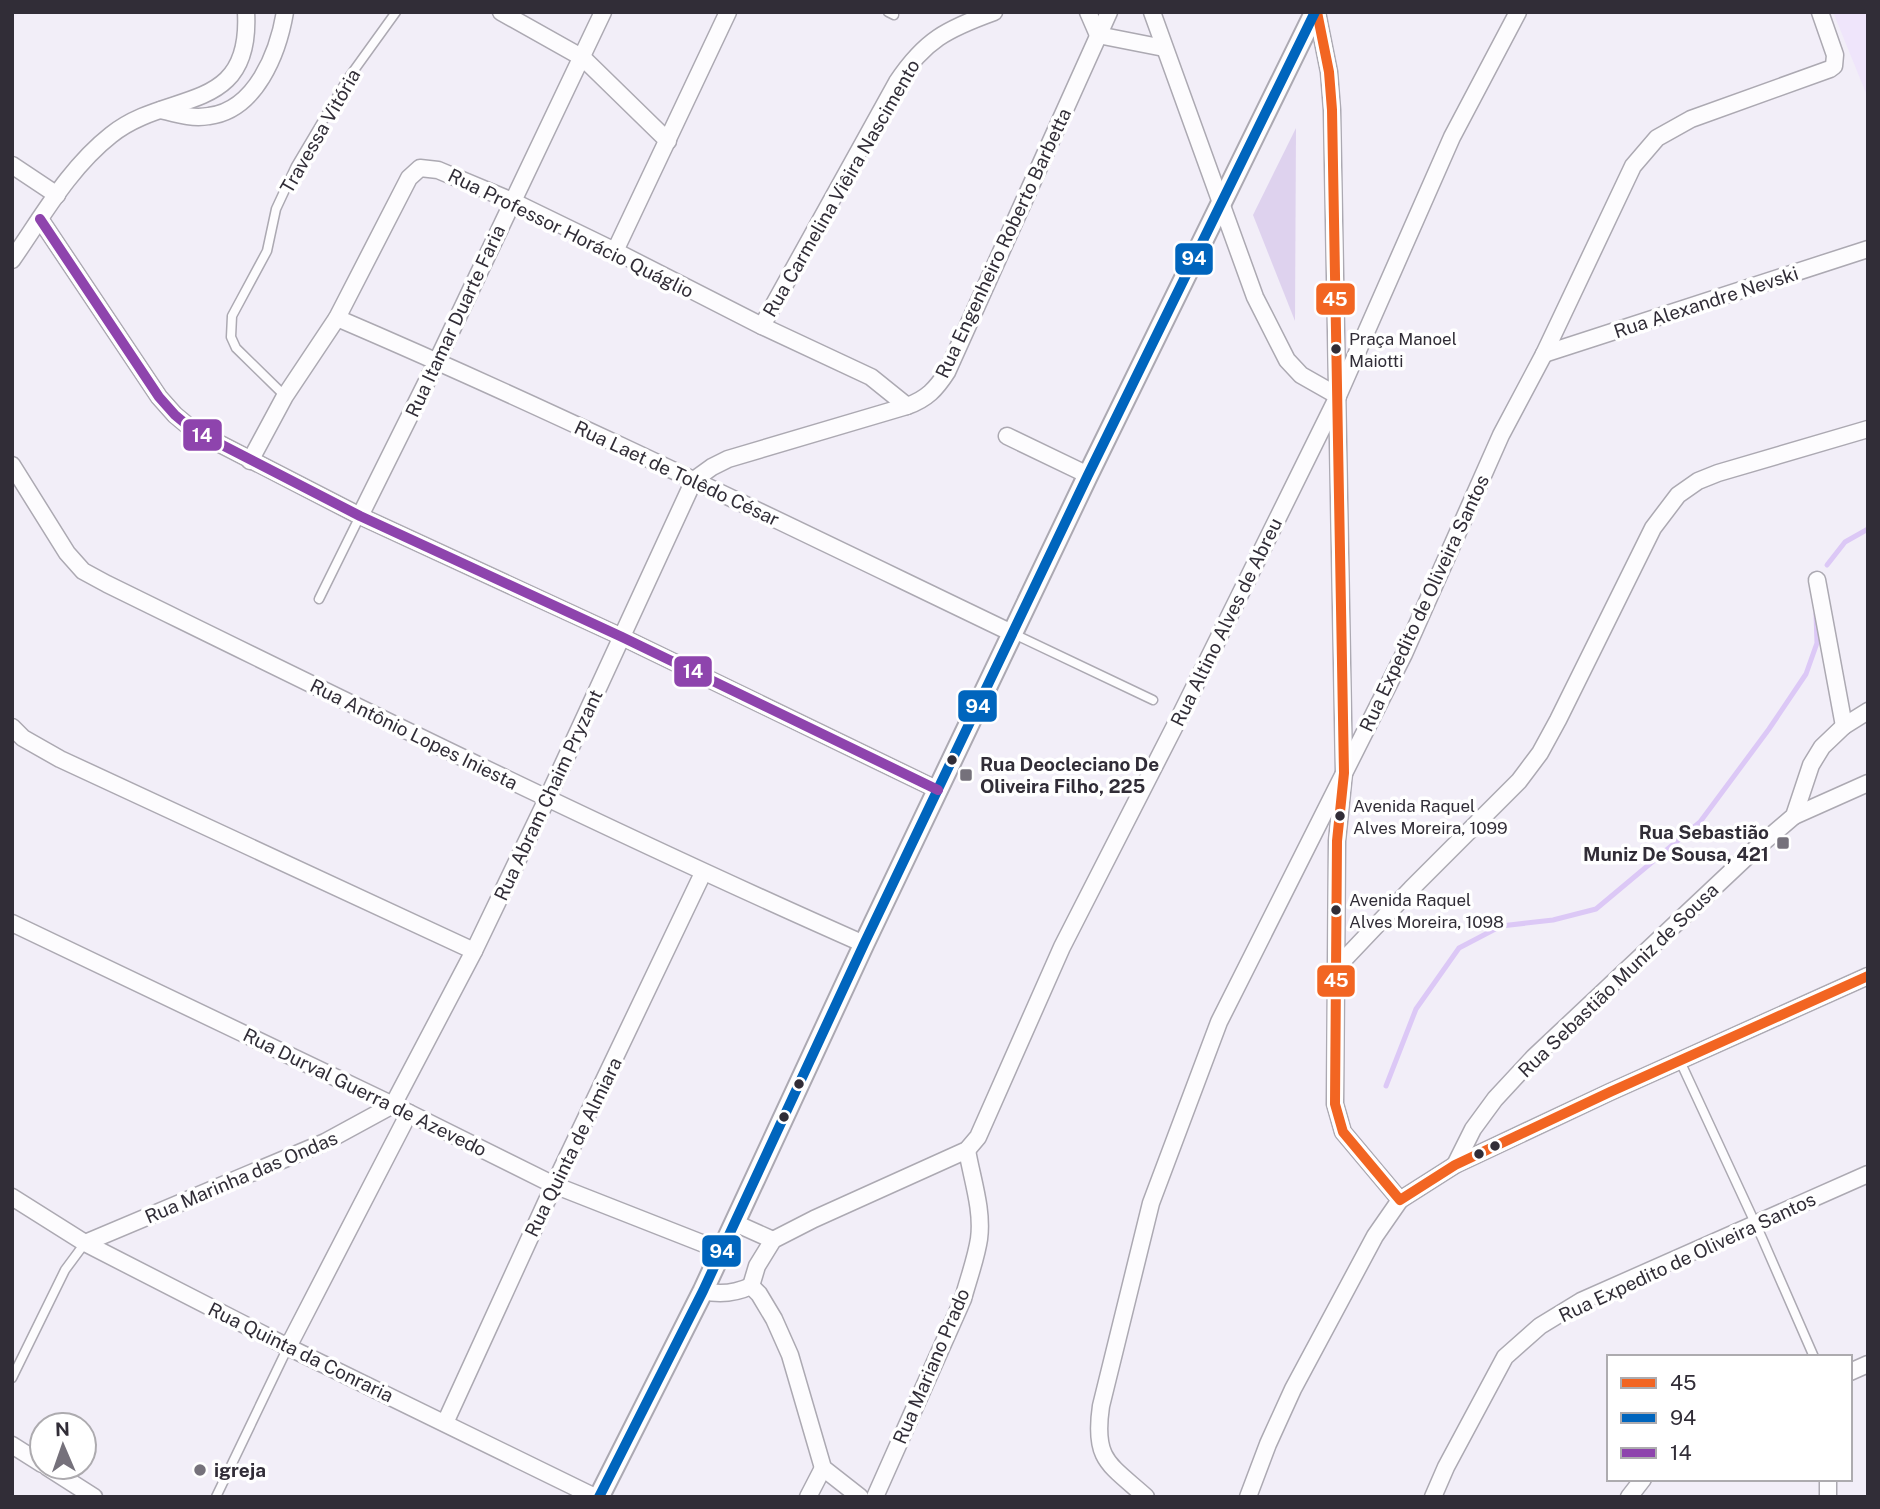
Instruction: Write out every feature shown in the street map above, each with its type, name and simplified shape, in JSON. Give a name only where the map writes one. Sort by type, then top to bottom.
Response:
[{"type":"street","points":[[12,260],[84,160],[112,134],[139,118],[211,93],[225,82],[238,64],[246,42],[246,12]]},
{"type":"street","points":[[161,110],[191,117],[212,116],[233,108],[250,94],[265,72],[285,12]]},
{"type":"street","points":[[502,12],[583,58],[668,141]]},
{"type":"street","name":"Rua Itamar Duarte Faria","points":[[360,516],[603,12]]},
{"type":"street","points":[[615,251],[728,12]]},
{"type":"street","name":"Rua Carmelina Viêira Nascimento","points":[[762,326],[897,82],[914,57],[938,37],[994,12]]},
{"type":"street","points":[[1088,12],[1098,35],[1164,48]]},
{"type":"street","name":"Rua Engenheiro Roberto Barbetta","points":[[694,480],[728,459],[907,406],[922,401],[931,394],[947,372],[1109,12]]},
{"type":"street","points":[[1152,12],[1255,297],[1287,360],[1301,375],[1338,396]]},
{"type":"street","points":[[597,1497],[704,1291],[864,944],[1088,475],[1316,12]]},
{"type":"street","points":[[1316,12],[1329,72],[1332,110],[1338,396],[1344,773],[1337,841],[1335,1104],[1343,1132],[1400,1200]]},
{"type":"street","name":"Rua Altino Alves de Abreu","points":[[967,1150],[978,1137],[1062,947],[1338,396],[1452,137],[1518,12]]},
{"type":"street","name":"Rua Expedito de Oliveira Santos","points":[[1146,1497],[1113,1467],[1100,1449],[1098,1429],[1101,1406],[1151,1203],[1220,1022],[1404,654],[1501,435],[1544,354],[1633,166],[1657,138],[1691,119],[1834,66],[1835,55],[1820,12]]},
{"type":"street","points":[[12,164],[57,195]]},
{"type":"street","name":"Rua Professor Horácio Quáglio","points":[[250,461],[285,396],[337,318],[414,171],[420,168],[438,170],[512,201],[615,251],[762,326],[871,377],[907,406]]},
{"type":"street","points":[[40,219],[159,397],[193,430],[360,516],[622,637],[938,790]]},
{"type":"street","name":"Rua Alexandre Nevski","points":[[1544,354],[1868,249]]},
{"type":"street","name":"Rua Laet de Tolêdo César","points":[[337,318],[437,361],[694,480],[1014,634]]},
{"type":"street","points":[[1336,968],[1519,780],[1540,753],[1615,608],[1641,548],[1678,495],[1698,481],[1718,473],[1868,429]]},
{"type":"street","points":[[1007,436],[1088,475]]},
{"type":"street","name":"Rua Antônio Lopes Iniesta","points":[[12,465],[67,554],[83,570],[547,799],[703,873],[864,944]]},
{"type":"street","name":"Rua Abram Chaim Pryzant","points":[[393,1105],[474,951],[694,480]]},
{"type":"street","points":[[1817,580],[1844,726]]},
{"type":"street","points":[[1794,816],[1811,765],[1822,747],[1844,726],[1868,711]]},
{"type":"street","points":[[12,727],[23,738],[61,759],[474,951]]},
{"type":"street","points":[[1794,816],[1868,783]]},
{"type":"street","name":"Rua Sebastião Muniz de Sousa","points":[[1455,1165],[1473,1129],[1495,1099],[1534,1057],[1753,851],[1794,816]]},
{"type":"street","name":"Rua Quinta de Almiara","points":[[445,1423],[554,1185],[703,873]]},
{"type":"street","name":"Rua Durval Guerra de Azevedo","points":[[12,923],[554,1185],[722,1251]]},
{"type":"street","points":[[1248,1497],[1293,1389],[1375,1236],[1400,1200],[1455,1165],[1868,976]]},
{"type":"street","name":"Rua Marinha das Ondas","points":[[85,1243],[325,1142],[393,1105]]},
{"type":"street","points":[[288,1347],[409,1113]]},
{"type":"street","points":[[751,1286],[757,1266],[773,1240],[967,1150]]},
{"type":"street","name":"Rua Mariano Prado","points":[[875,1497],[963,1299],[971,1271],[979,1240],[979,1216],[967,1150]]},
{"type":"street","name":"Rua Expedito de Oliveira Santos","points":[[1433,1497],[1446,1467],[1505,1357],[1540,1326],[1581,1301],[1868,1174]]},
{"type":"street","name":"Rua Quinta da Conraria","points":[[12,1198],[85,1243],[288,1347],[597,1497]]},
{"type":"street","points":[[735,1223],[773,1240]]},
{"type":"street","points":[[704,1291],[723,1293],[751,1286]]},
{"type":"street","points":[[751,1286],[760,1294],[774,1318],[790,1355],[823,1468],[860,1497]]},
{"type":"street","points":[[1852,1371],[1868,1364]]},
{"type":"street","points":[[12,1445],[28,1455]]},
{"type":"street","points":[[808,1497],[823,1468]]},
{"type":"street","points":[[69,1481],[94,1497]]},
{"type":"street","points":[[1629,1497],[1641,1481]]},
{"type":"lane","name":"Travessa Vitória","points":[[285,396],[236,348],[231,337],[232,316],[267,251],[276,209],[296,166],[347,80],[396,12]]},
{"type":"lane","points":[[319,599],[360,516]]},
{"type":"lane","points":[[1014,634],[1153,700]]},
{"type":"lane","points":[[1680,1060],[1813,1355]]},
{"type":"lane","points":[[12,1378],[65,1270],[85,1243]]},
{"type":"lane","points":[[216,1497],[288,1347]]},
{"type":"shaded area","points":[[1833,12],[1868,12],[1868,98]]},
{"type":"shaded area","name":"Praça Manoel Maiotti","points":[[1296,128],[1295,321],[1253,215]]},
{"type":"waterway","points":[[1827,565],[1845,542],[1868,529]]},
{"type":"waterway","points":[[1386,1086],[1416,1009],[1459,948],[1501,926],[1553,920],[1596,909],[1700,822],[1806,674],[1817,643],[1816,614]]},
{"type":"transit line","name":"94","points":[[599,1497],[703,1291],[864,944],[1088,475],[1315,12]]},
{"type":"transit line","name":"45","points":[[1317,12],[1329,72],[1332,110],[1344,773],[1337,841],[1335,1104],[1343,1132],[1400,1200],[1455,1165],[1868,976]]},
{"type":"transit line","name":"14","points":[[40,219],[159,397],[193,430],[360,516],[622,637],[938,790]]},
{"type":"place","name":"Praça Manoel Maiotti","points":[[1336,349]]},
{"type":"place","name":"Rua Deocleciano De Oliveira Filho, 225","points":[[966,775]]},
{"type":"place","name":"Avenida Raquel Alves Moreira, 1099","points":[[1340,816]]},
{"type":"place","name":"Rua Sebastião Muniz De Sousa, 421","points":[[1783,843]]},
{"type":"place","name":"Avenida Raquel Alves Moreira, 1098","points":[[1336,910]]},
{"type":"place","name":"igreja","points":[[200,1470]]}]
